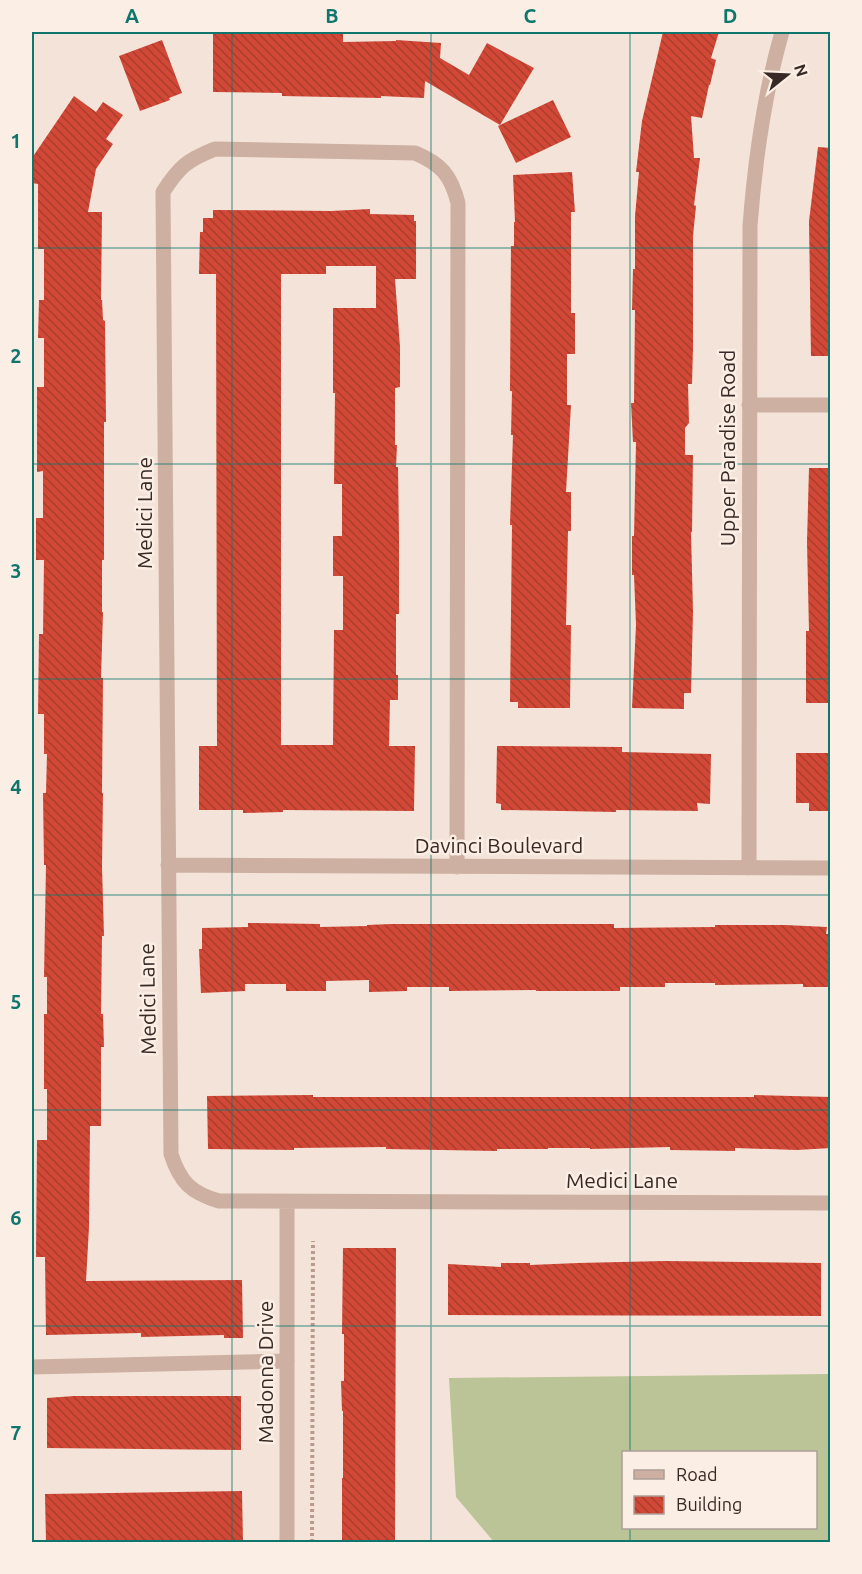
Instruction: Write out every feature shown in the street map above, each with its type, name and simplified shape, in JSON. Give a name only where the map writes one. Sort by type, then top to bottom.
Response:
[{"type":"street","name":"Upper Paradise Road","points":[[749,868],[749,268],[753,187],[764,109],[782,32]]},
{"type":"street","name":"Medici Lane","points":[[457,867],[458,203],[453,186],[444,171],[431,160],[415,153],[215,149],[193,157],[175,172],[163,192],[171,1154],[176,1171],[187,1186],[201,1196],[219,1201],[831,1203]]},
{"type":"street","points":[[749,405],[831,405]]},
{"type":"street","name":"Davinci Boulevard","points":[[168,865],[831,868]]},
{"type":"street","name":"Madonna Drive","points":[[287,1202],[287,1542]]},
{"type":"street","points":[[32,1367],[287,1361]]},
{"type":"path","points":[[312,1542],[313,1241]]},
{"type":"green space","points":[[830,1374],[830,1542],[494,1542],[456,1497],[449,1378]]},
{"type":"building","points":[[213,32],[343,32],[343,42],[396,40],[441,43],[440,58],[469,75],[487,43],[534,68],[500,125],[425,81],[424,98],[282,96],[282,93],[213,92]]},
{"type":"building","points":[[663,32],[719,32],[711,58],[716,60],[702,118],[691,116],[694,158],[700,158],[694,205],[696,206],[693,236],[692,384],[688,384],[689,423],[685,428],[685,455],[693,455],[691,532],[693,612],[691,693],[684,693],[684,709],[632,708],[636,625],[632,536],[634,536],[636,442],[633,442],[631,403],[634,403],[635,310],[632,310],[639,172],[636,172],[642,121]]},
{"type":"building","points":[[162,40],[182,93],[140,111],[119,56]]},
{"type":"building","points":[[74,96],[96,112],[103,102],[123,115],[106,139],[113,144],[96,169],[88,212],[102,212],[101,300],[105,321],[106,422],[104,422],[101,678],[103,678],[104,936],[102,936],[101,1014],[103,1014],[104,1047],[101,1047],[101,1126],[90,1126],[86,1281],[242,1280],[243,1338],[224,1338],[224,1335],[141,1337],[141,1333],[46,1335],[45,1257],[36,1257],[37,1140],[47,1140],[47,1089],[44,1089],[44,1014],[47,1014],[47,977],[44,977],[46,865],[44,865],[43,793],[46,793],[47,754],[44,754],[44,714],[38,714],[39,634],[43,634],[44,560],[36,560],[36,518],[43,518],[43,471],[37,472],[37,387],[44,387],[44,338],[38,338],[39,300],[44,300],[44,249],[38,249],[38,184],[32,183],[32,170],[34,155]]},
{"type":"building","points":[[553,100],[571,137],[516,163],[498,126]]},
{"type":"building","points":[[818,147],[831,148],[831,356],[811,356],[809,221]]},
{"type":"building","points":[[572,172],[575,212],[571,212],[571,313],[575,313],[575,354],[567,354],[567,405],[571,405],[566,492],[571,492],[566,625],[571,625],[570,708],[518,708],[518,702],[510,702],[512,525],[510,525],[513,435],[511,435],[512,391],[510,391],[511,246],[514,246],[515,222],[513,175]]},
{"type":"building","points":[[370,209],[370,214],[414,215],[414,221],[416,221],[416,279],[395,279],[400,347],[400,387],[395,388],[399,536],[399,614],[396,614],[398,700],[390,700],[389,746],[415,746],[414,811],[283,810],[283,812],[243,813],[243,810],[199,810],[199,746],[217,746],[216,274],[199,274],[200,232],[203,232],[203,218],[213,218],[213,210]],"holes":[[[326,266],[376,266],[376,308],[333,308],[334,484],[342,484],[342,536],[333,536],[333,576],[343,576],[343,630],[334,630],[333,745],[281,745],[281,274],[326,274]]]},
{"type":"building","points":[[809,468],[831,468],[831,703],[806,703],[806,631],[809,631],[807,542]]},
{"type":"building","points":[[497,746],[622,747],[622,752],[711,754],[710,804],[697,803],[698,811],[501,810],[501,804],[496,803]]},
{"type":"building","points":[[796,753],[831,753],[831,811],[809,811],[809,803],[796,803]]},
{"type":"building","points":[[248,923],[320,924],[320,927],[391,924],[614,924],[614,928],[715,927],[715,925],[827,927],[826,934],[831,934],[831,987],[803,987],[803,984],[665,983],[665,987],[620,987],[620,991],[449,991],[449,987],[407,987],[407,991],[369,992],[369,980],[326,981],[326,991],[286,991],[286,984],[245,984],[245,991],[201,993],[199,949],[202,949],[202,928],[248,927]]},
{"type":"building","points":[[313,1095],[313,1097],[754,1097],[754,1095],[831,1097],[831,1148],[797,1150],[735,1148],[735,1151],[670,1150],[670,1147],[497,1149],[497,1151],[386,1149],[386,1147],[294,1148],[294,1150],[208,1149],[207,1096]]},
{"type":"building","points":[[343,1248],[396,1248],[395,1542],[342,1542]]},
{"type":"building","points":[[665,1261],[821,1263],[821,1316],[448,1315],[448,1264],[501,1267],[501,1263],[530,1263],[530,1265]]},
{"type":"building","points":[[241,1396],[241,1450],[47,1448],[47,1398]]},
{"type":"building","points":[[242,1491],[243,1542],[46,1542],[45,1494]]}]
